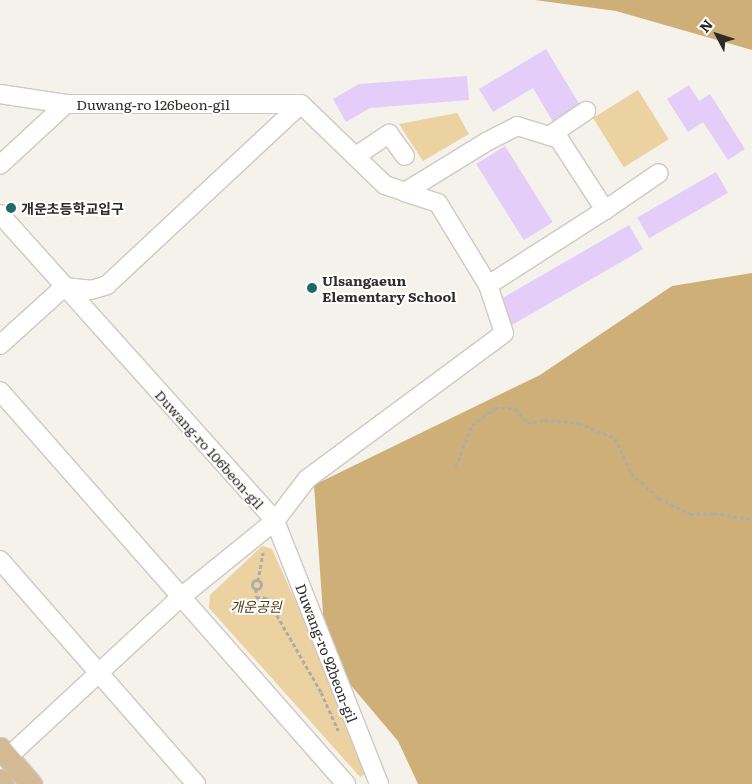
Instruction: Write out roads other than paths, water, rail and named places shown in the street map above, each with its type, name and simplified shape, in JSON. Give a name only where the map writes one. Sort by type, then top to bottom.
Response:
[{"type":"main road","points":[[4,752],[31,784]]},
{"type":"main road","points":[[0,780],[3,784]]},
{"type":"street","points":[[0,94],[66,104]]},
{"type":"street","name":"Duwang-ro 126beon-gil","points":[[0,165],[66,104],[301,104]]},
{"type":"street","points":[[0,345],[64,287],[91,290],[107,285],[301,104],[386,184],[438,203],[488,284],[504,333],[306,479],[275,521]]},
{"type":"street","points":[[549,136],[586,111]]},
{"type":"street","points":[[405,192],[488,140],[517,126],[559,139],[605,210]]},
{"type":"street","points":[[356,156],[389,134],[405,156]]},
{"type":"street","points":[[488,284],[605,210],[659,173]]},
{"type":"street","name":"Duwang-ro 106beon-gil","points":[[0,214],[275,521],[181,597],[98,672],[4,752]]},
{"type":"street","points":[[0,390],[346,784]]},
{"type":"street","name":"Duwang-ro 92beon-gil","points":[[275,521],[380,784]]},
{"type":"street","points":[[0,560],[196,784]]},
{"type":"place","name":"개운초등학교입구","points":[[11,208]]},
{"type":"place","name":"Ulsangaeun Elementary School","points":[[312,288]]},
{"type":"park label","name":"개운공원","points":[[256,606]]}]
